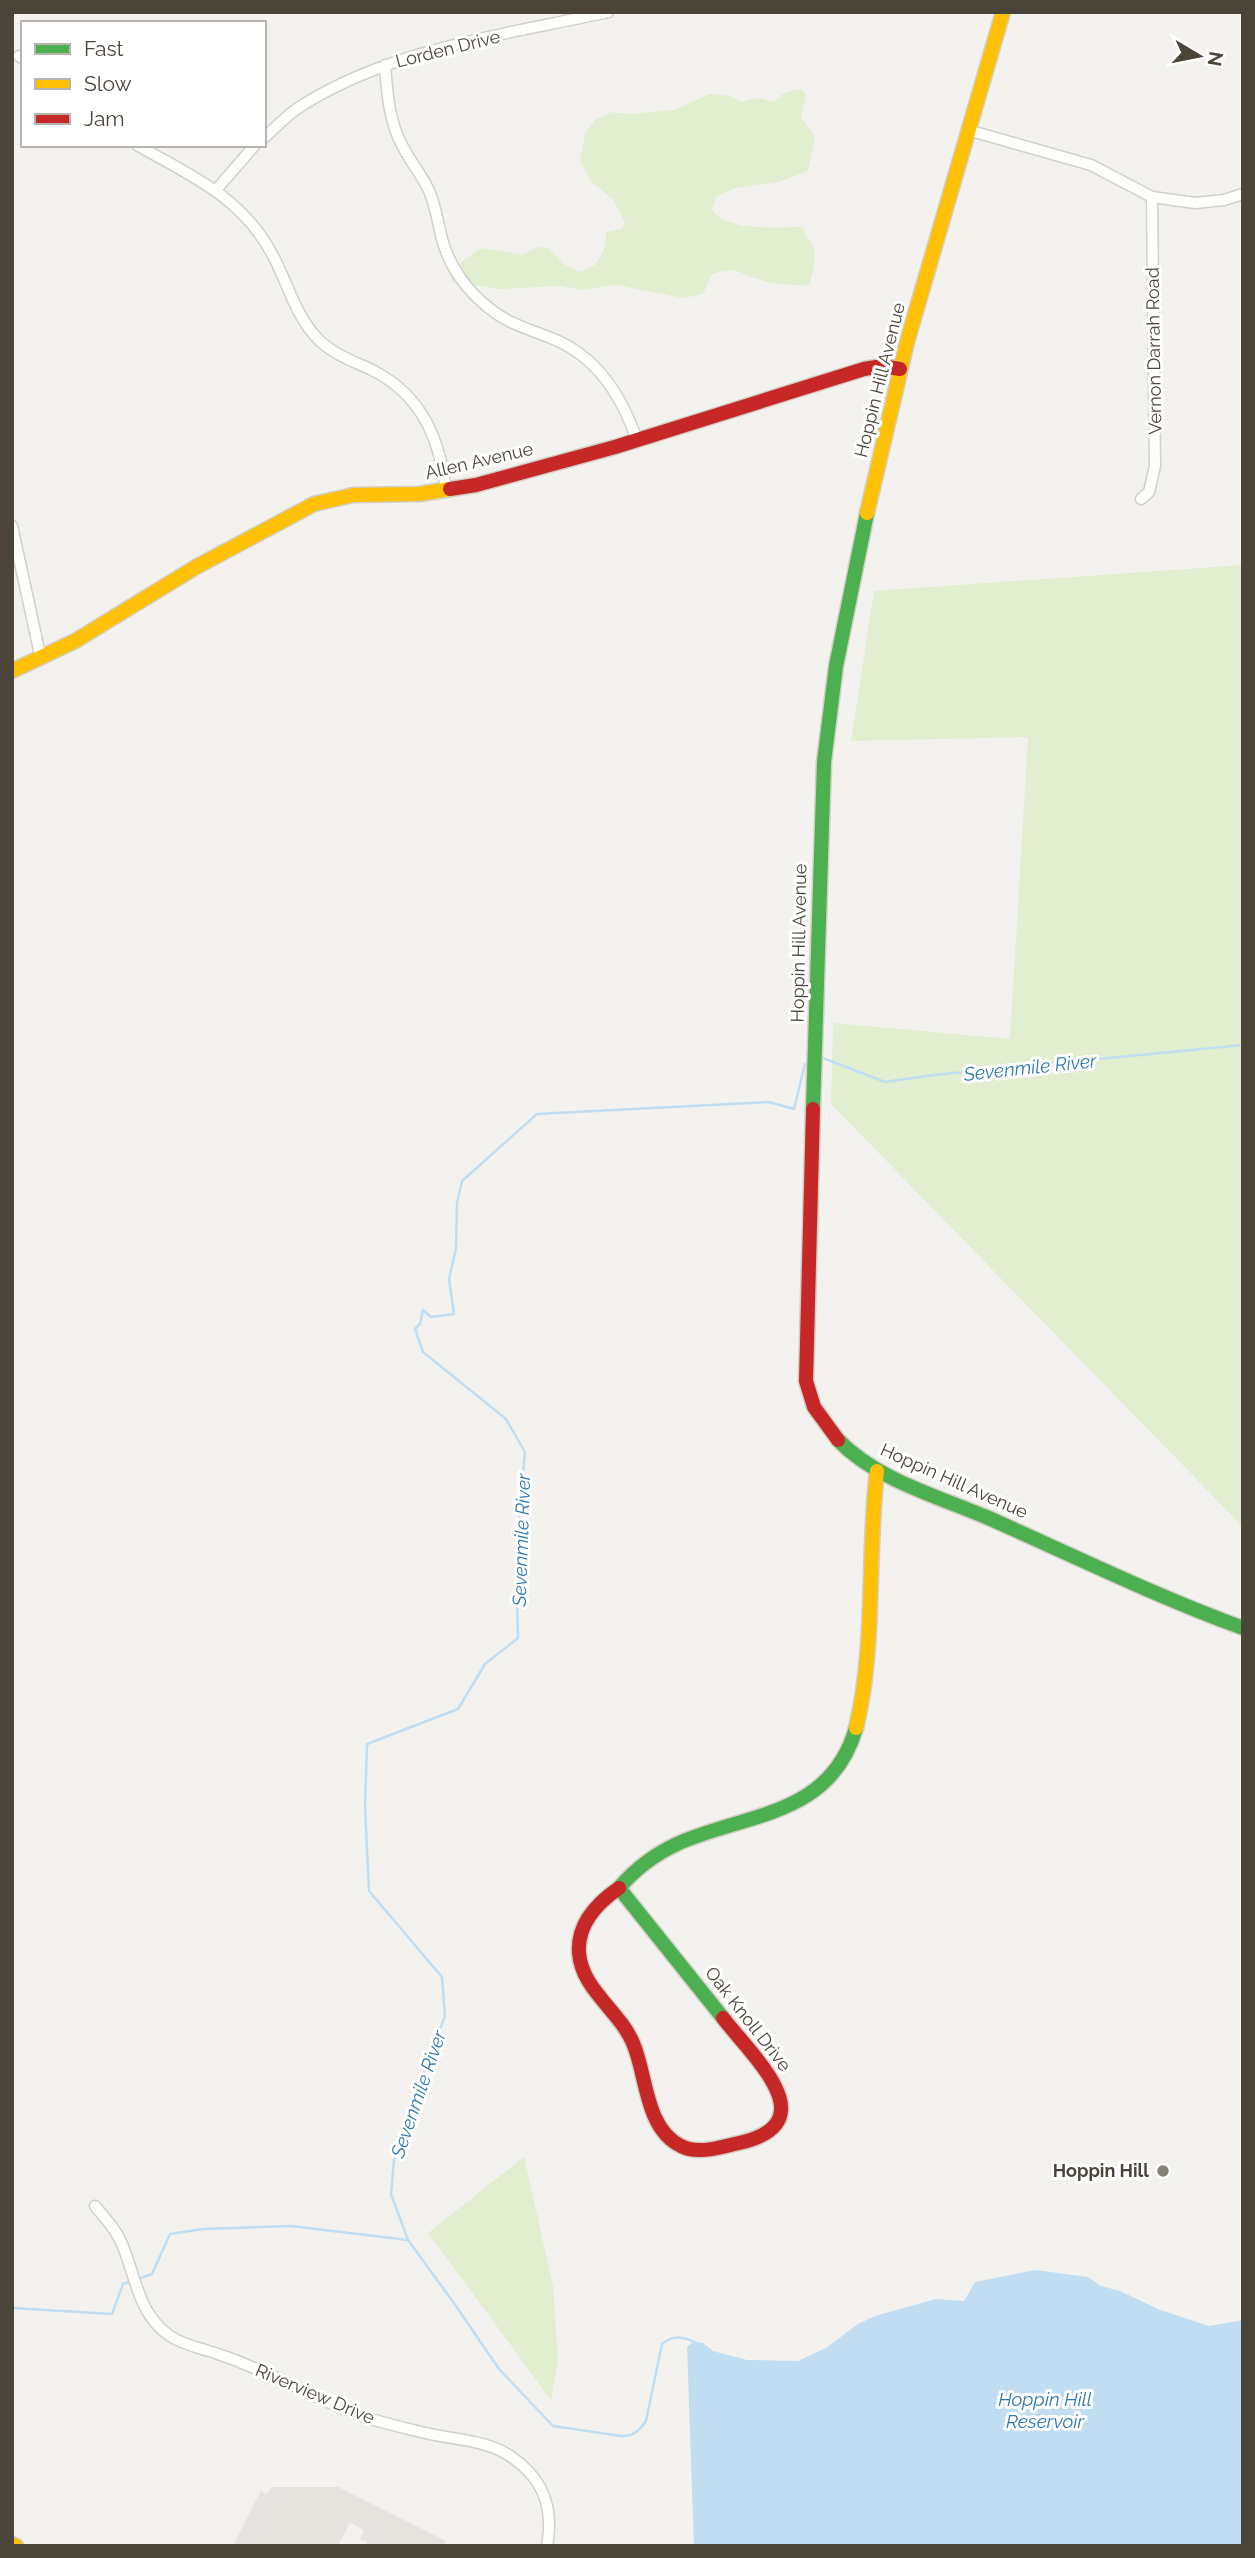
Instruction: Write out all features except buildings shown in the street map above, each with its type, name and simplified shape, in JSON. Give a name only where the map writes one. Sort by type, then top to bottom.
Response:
[{"type":"street","name":"Lorden Drive","points":[[266,136],[300,107],[385,65],[411,56],[608,12]]},
{"type":"street","name":"Hoppin Hill Avenue","points":[[1003,12],[971,131],[900,369],[843,622],[826,732],[805,1339],[806,1381],[814,1407],[839,1441],[877,1471],[991,1519],[1180,1605],[1243,1628]]},
{"type":"street","points":[[385,65],[388,99],[397,134],[427,186],[444,244],[462,279],[482,303],[498,315],[518,327],[564,344],[591,363],[621,401],[637,440]]},
{"type":"street","points":[[971,131],[1091,165],[1152,197],[1195,203],[1224,200],[1243,194]]},
{"type":"street","points":[[141,147],[216,190],[252,221],[272,254],[298,311],[317,338],[339,355],[374,371],[403,390],[428,424],[442,458],[446,492]]},
{"type":"street","points":[[216,190],[253,147]]},
{"type":"street","name":"Vernon Darrah Road","points":[[1141,499],[1149,492],[1155,466],[1152,197]]},
{"type":"street","name":"Allen Avenue","points":[[12,671],[41,659],[106,623],[196,567],[305,508],[325,500],[353,495],[419,495],[446,492],[637,440],[864,369],[882,366],[900,369]]},
{"type":"street","points":[[12,526],[41,659]]},
{"type":"street","name":"Oak Knoll Drive","points":[[619,1888],[746,2045],[780,2094],[783,2106],[781,2117],[777,2126],[767,2135],[749,2141],[695,2150],[680,2146],[662,2131],[632,2039],[591,1983],[579,1951],[583,1927],[594,1908],[645,1862],[699,1835],[761,1818],[818,1790],[849,1749],[865,1688],[871,1520],[877,1471]]},
{"type":"street","name":"Riverview Drive","points":[[95,2206],[114,2228],[146,2312],[156,2325],[172,2338],[257,2369],[365,2417],[424,2433],[473,2442],[507,2453],[524,2467],[546,2500],[550,2516],[547,2546]]},
{"type":"green space","points":[[801,89],[806,94],[801,117],[815,137],[808,171],[779,182],[735,188],[716,197],[712,210],[719,217],[741,225],[803,227],[815,256],[809,286],[766,282],[733,271],[712,274],[703,294],[684,298],[616,285],[580,290],[561,286],[500,289],[451,282],[454,271],[466,258],[481,248],[523,255],[537,247],[548,248],[564,264],[580,272],[597,262],[605,245],[606,232],[622,229],[625,222],[613,200],[591,181],[580,160],[586,131],[595,120],[612,112],[628,114],[675,110],[709,94],[730,96],[741,102],[758,98],[774,102],[786,92]]},
{"type":"green space","points":[[1243,565],[1243,1527],[831,1104],[833,1023],[1010,1039],[1028,737],[851,741],[874,591]]},
{"type":"green space","points":[[524,2157],[553,2286],[558,2360],[551,2400],[428,2233]]},
{"type":"shaded area","points":[[271,2487],[338,2487],[446,2541],[443,2546],[365,2546],[367,2542],[360,2539],[364,2530],[350,2523],[338,2546],[233,2546],[261,2491],[267,2494]]},
{"type":"water","name":"Hoppin Hill Reservoir","points":[[1035,2270],[1088,2277],[1101,2286],[1209,2326],[1243,2320],[1243,2546],[694,2546],[687,2347],[693,2342],[703,2343],[713,2351],[747,2360],[798,2361],[826,2348],[858,2324],[875,2316],[936,2299],[964,2301],[975,2282]]},
{"type":"waterway","name":"Sevenmile River","points":[[823,1058],[885,1082],[1243,1045]]},
{"type":"waterway","name":"Sevenmile River","points":[[697,2343],[679,2337],[662,2344],[646,2421],[636,2432],[621,2436],[553,2426],[499,2369],[408,2240],[391,2194],[395,2149],[445,2016],[442,1977],[369,1891],[365,1807],[367,1744],[458,1709],[485,1664],[518,1638],[516,1556],[525,1452],[506,1419],[423,1352],[415,1329],[420,1324],[423,1310],[431,1317],[454,1314],[449,1279],[456,1248],[457,1203],[462,1181],[537,1114],[769,1102],[794,1109],[805,1064]]},
{"type":"waterway","name":"Sevenmile River","points":[[138,2279],[152,2274],[170,2234],[203,2229],[291,2226],[408,2240]]},
{"type":"waterway","name":"Sevenmile River","points":[[12,2308],[112,2314],[123,2284],[131,2281]]},
{"type":"traffic: fast","points":[[813,1109],[824,762],[836,666],[867,513]]},
{"type":"traffic: fast","points":[[838,1440],[854,1455],[891,1478],[993,1520],[1148,1590],[1243,1628]]},
{"type":"traffic: fast","points":[[723,2018],[619,1888],[639,1868],[670,1847],[759,1817],[807,1795],[828,1779],[844,1757],[856,1728]]},
{"type":"traffic: slow","points":[[867,513],[907,342],[1003,12]]},
{"type":"traffic: slow","points":[[12,671],[75,641],[196,567],[314,504],[353,495],[419,494],[450,489]]},
{"type":"traffic: slow","points":[[856,1728],[869,1633],[877,1471]]},
{"type":"traffic: slow","points":[[12,2544],[16,2546]]},
{"type":"traffic: jam","points":[[450,489],[476,485],[615,447],[864,369],[882,366],[900,369]]},
{"type":"traffic: jam","points":[[813,1109],[806,1381],[814,1407],[838,1440]]},
{"type":"traffic: jam","points":[[619,1888],[603,1900],[585,1924],[579,1942],[582,1966],[594,1989],[627,2031],[633,2043],[649,2100],[660,2127],[669,2138],[688,2149],[710,2149],[739,2143],[765,2133],[778,2121],[781,2105],[776,2088],[765,2069],[723,2018]]},
{"type":"place","name":"Hoppin Hill","points":[[1163,2171]]}]
